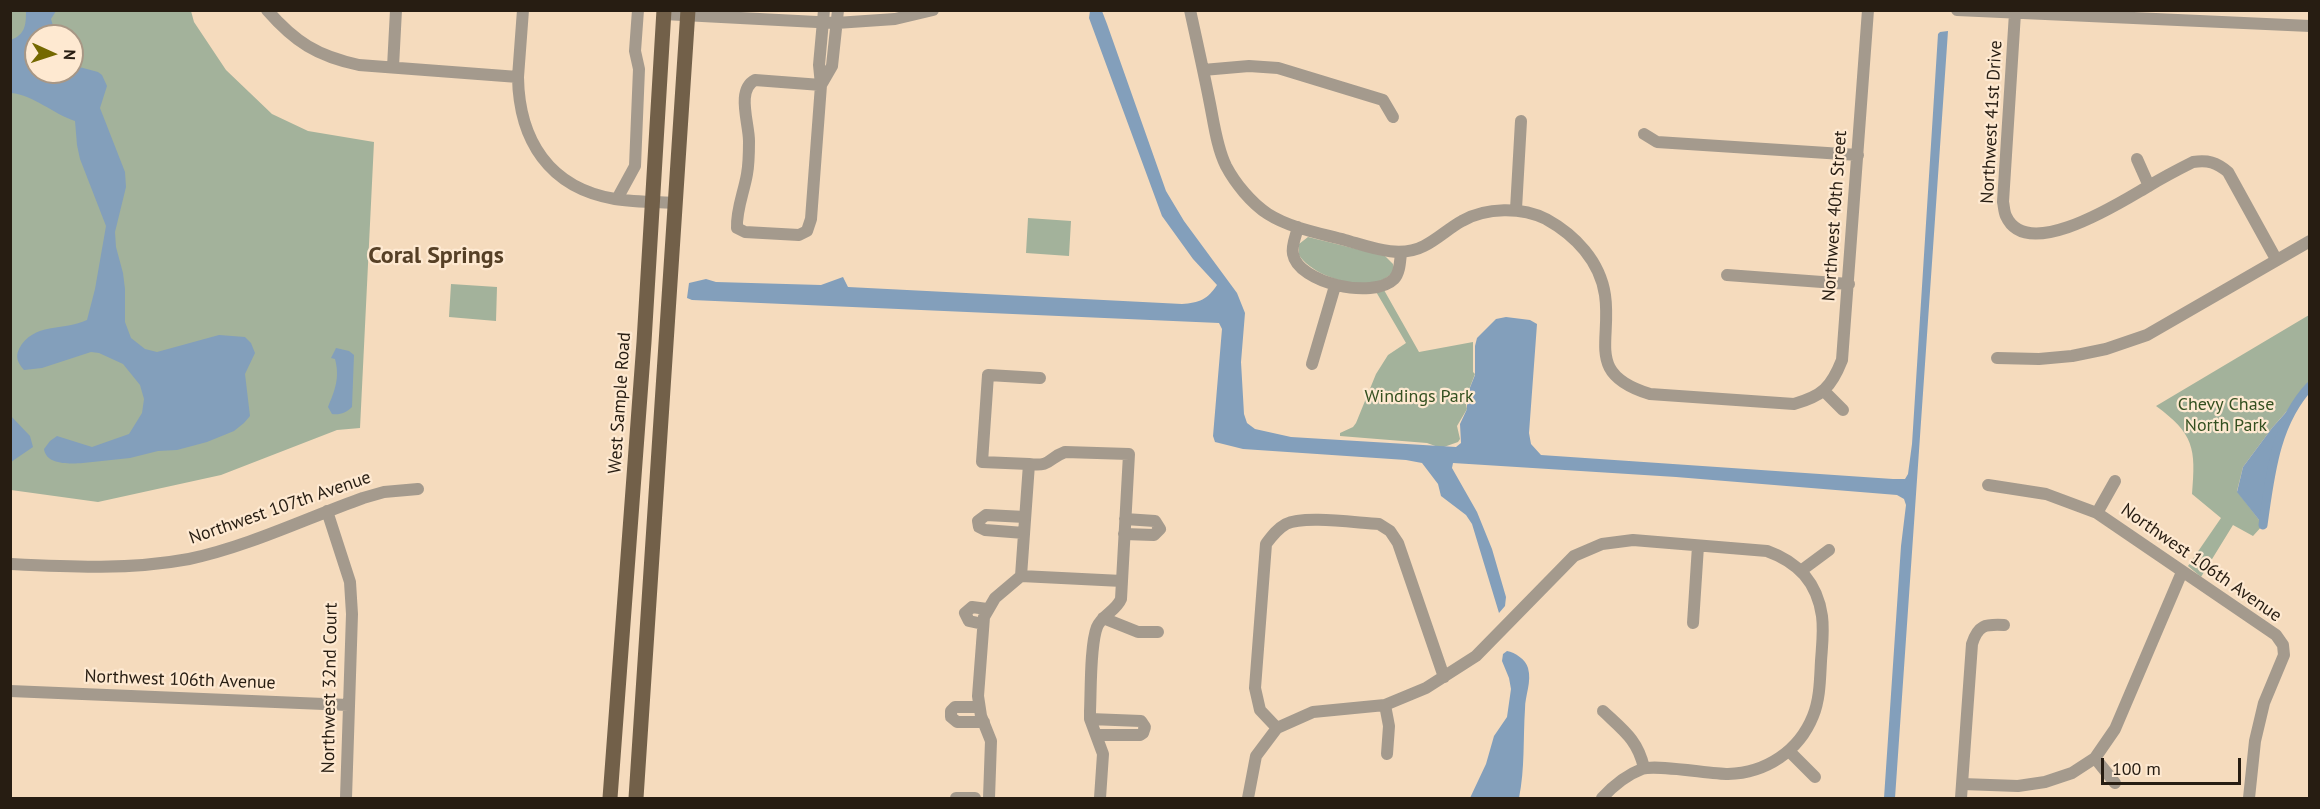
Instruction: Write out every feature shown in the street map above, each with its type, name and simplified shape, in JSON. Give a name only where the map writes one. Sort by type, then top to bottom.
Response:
[{"type":"main road","name":"West Sample Road","points":[[610,798],[643,358],[664,12]]},
{"type":"main road","points":[[636,798],[688,13]]},
{"type":"street","points":[[267,10],[286,32],[312,50],[347,62],[518,77]]},
{"type":"street","points":[[393,67],[396,10]]},
{"type":"street","points":[[523,10],[518,101],[524,125],[534,146],[548,166],[568,182],[591,193],[617,199],[675,202]]},
{"type":"street","points":[[617,199],[635,166],[639,69],[635,51],[638,10]]},
{"type":"street","points":[[664,12],[895,19],[933,10]]},
{"type":"street","points":[[1190,10],[1215,131],[1226,164],[1242,189],[1267,213],[1298,227],[1380,250],[1401,253],[1424,246],[1465,219],[1488,213],[1516,209],[1544,218],[1569,234],[1588,254],[1600,277],[1605,296],[1604,349],[1608,366],[1617,378],[1636,390],[1650,394],[1794,404],[1811,399],[1824,391],[1843,410]]},
{"type":"street","name":"Northwest 40th Street","points":[[1824,391],[1835,378],[1842,360],[1868,10]]},
{"type":"street","points":[[1957,10],[2072,13],[2310,26]]},
{"type":"street","points":[[2279,25],[2280,11]]},
{"type":"street","name":"Northwest 41st Drive","points":[[2015,13],[2003,202],[2006,216],[2017,229],[2037,234],[2065,229],[2103,213],[2193,162],[2206,160],[2217,163],[2228,172],[2276,259]]},
{"type":"street","points":[[821,85],[755,80],[748,83],[745,93],[749,140],[747,173],[737,228],[745,232],[799,235],[807,231],[811,219],[821,85],[819,65],[823,17]]},
{"type":"street","points":[[821,85],[832,66],[837,17]]},
{"type":"street","points":[[1203,70],[1248,66],[1278,68],[1383,100],[1393,117]]},
{"type":"street","points":[[1516,209],[1521,122]]},
{"type":"street","points":[[1644,134],[1657,142],[1858,155]]},
{"type":"street","points":[[2137,159],[2149,186]]},
{"type":"street","points":[[1298,227],[1293,251],[1296,262],[1305,270],[1335,286],[1371,288],[1390,282],[1398,273],[1401,253]]},
{"type":"street","points":[[1997,358],[2039,359],[2072,356],[2116,346],[2147,335],[2310,241]]},
{"type":"street","points":[[1727,275],[1849,284]]},
{"type":"street","points":[[1312,364],[1335,286]]},
{"type":"street","points":[[1040,378],[988,375],[982,462],[1046,464],[1058,454],[1065,452],[1129,454],[1119,605],[1103,618],[1095,636],[1090,719],[1103,754],[1100,798]]},
{"type":"street","points":[[1021,576],[1029,464]]},
{"type":"street","name":"Northwest 106th Avenue","points":[[2097,513],[2115,481]]},
{"type":"street","name":"Northwest 106th Avenue","points":[[1988,485],[2046,494],[2097,513],[2276,634],[2283,645],[2284,655],[2264,703],[2255,741],[2249,798]]},
{"type":"street","name":"Northwest 107th Avenue","points":[[10,564],[96,568],[141,566],[190,559],[227,549],[384,492],[418,489]]},
{"type":"street","name":"Northwest 32nd Court","points":[[327,511],[350,582],[352,614],[346,798]]},
{"type":"street","points":[[1024,533],[985,530],[978,524],[980,518],[986,515],[1025,517]]},
{"type":"street","points":[[1124,534],[1154,536],[1160,529],[1155,521],[1125,519]]},
{"type":"street","points":[[1277,728],[1260,710],[1255,688],[1266,544],[1275,532],[1286,524],[1299,520],[1379,524],[1390,531],[1398,543],[1444,677]]},
{"type":"street","points":[[1248,798],[1256,756],[1277,728],[1313,712],[1385,705],[1426,688],[1476,656],[1574,556],[1602,544],[1633,540],[1767,551],[1784,557],[1802,570],[1813,585],[1820,602],[1823,624],[1819,692],[1814,715],[1803,735],[1789,751],[1771,764],[1752,772],[1728,774],[1644,768],[1616,783],[1602,798]]},
{"type":"street","points":[[1693,623],[1698,546]]},
{"type":"street","points":[[1802,570],[1828,550]]},
{"type":"street","points":[[1962,784],[2018,786],[2045,782],[2072,773],[2095,759],[2115,729],[2182,572]]},
{"type":"street","points":[[989,798],[992,753],[989,732],[979,707],[983,624],[987,609],[995,598],[1021,576],[1122,581]]},
{"type":"street","points":[[983,624],[969,621],[965,613],[972,607],[987,609]]},
{"type":"street","points":[[1103,618],[1138,632],[1158,632]]},
{"type":"street","points":[[1961,798],[1972,644],[1976,632],[1988,624],[2004,625]]},
{"type":"street","name":"Northwest 106th Avenue","points":[[10,691],[348,705]]},
{"type":"street","points":[[1385,705],[1389,726],[1387,754]]},
{"type":"street","points":[[979,707],[955,707],[951,711],[951,717],[957,722],[984,722]]},
{"type":"street","points":[[1603,711],[1631,738],[1640,752],[1644,768]]},
{"type":"street","points":[[1090,719],[1141,721],[1145,727],[1143,734],[1140,735],[1096,735]]},
{"type":"street","points":[[1789,751],[1815,777]]},
{"type":"street","points":[[2095,759],[2115,783]]},
{"type":"street","points":[[956,798],[975,798]]},
{"type":"green space","points":[[11,11],[191,11],[194,22],[226,70],[272,114],[308,131],[374,142],[360,428],[337,430],[221,475],[98,502],[11,490]]},
{"type":"green space","points":[[1028,218],[1071,221],[1069,256],[1026,253]]},
{"type":"green space","points":[[1308,237],[1385,256],[1393,264],[1394,270],[1385,278],[1374,283],[1345,282],[1330,277],[1317,271],[1299,255],[1299,244]]},
{"type":"green space","points":[[451,284],[497,287],[496,321],[449,317]]},
{"type":"green space","name":"Windings Park","points":[[1375,290],[1384,290],[1419,352],[1473,342],[1473,372],[1475,374],[1465,400],[1467,409],[1457,426],[1460,439],[1458,442],[1441,448],[1427,443],[1340,436],[1340,433],[1353,427],[1356,423],[1376,374],[1388,355],[1406,343]]},
{"type":"green space","name":"Chevy Chase North Park","points":[[2309,315],[2309,386],[2272,428],[2243,467],[2237,491],[2263,525],[2253,536],[2233,525],[2201,577],[2188,566],[2221,518],[2192,494],[2193,465],[2190,443],[2178,425],[2156,406]]},
{"type":"water","points":[[26,11],[56,11],[51,19],[52,24],[25,24]]},
{"type":"water","points":[[1090,11],[1102,11],[1166,191],[1184,221],[1237,293],[1245,313],[1241,362],[1244,414],[1247,423],[1255,429],[1291,437],[1456,447],[1461,443],[1460,424],[1467,409],[1467,395],[1475,375],[1477,338],[1496,319],[1506,317],[1530,320],[1537,324],[1529,433],[1531,444],[1541,455],[1893,479],[1905,479],[1908,474],[1912,444],[1938,34],[1948,31],[1895,798],[1884,798],[1901,546],[1906,505],[1904,499],[1897,495],[1676,477],[1453,463],[1452,468],[1477,512],[1492,549],[1506,597],[1505,606],[1499,613],[1472,524],[1466,515],[1441,496],[1438,484],[1422,463],[1243,449],[1215,442],[1213,436],[1222,329],[1219,323],[687,298],[689,283],[706,279],[716,282],[821,285],[843,277],[848,287],[1182,304],[1193,303],[1206,297],[1217,285],[1193,259],[1162,216],[1089,18]]},
{"type":"water","points":[[24,29],[24,84],[84,84],[84,68],[102,75],[107,86],[100,108],[125,172],[126,187],[115,232],[125,289],[125,322],[131,338],[145,349],[157,352],[219,335],[245,337],[251,343],[255,353],[245,374],[250,416],[234,431],[207,442],[177,450],[158,451],[130,458],[65,463],[54,461],[46,454],[44,449],[57,436],[92,447],[129,434],[142,413],[144,399],[140,385],[123,364],[99,353],[91,352],[42,368],[24,370],[18,360],[19,349],[32,335],[50,328],[87,320],[106,226],[80,159],[75,121],[28,97],[11,93],[11,40]]},
{"type":"water","points":[[336,348],[349,351],[354,355],[352,407],[340,414],[332,414],[328,407],[337,378],[335,359],[331,358]]},
{"type":"water","points":[[2298,399],[2281,432],[2269,481],[2263,525],[2237,492],[2243,467],[2272,428]]},
{"type":"water","points":[[10,415],[30,436],[33,447],[11,462]]},
{"type":"water","points":[[1507,651],[1523,659],[1529,673],[1519,798],[1470,798],[1486,764],[1494,736],[1507,717],[1511,689],[1502,661],[1503,654]]},
{"type":"waterway","points":[[2263,525],[2272,469],[2282,433],[2289,416],[2310,386]]},
{"type":"district","name":"Coral Springs","points":[[436,256]]}]
